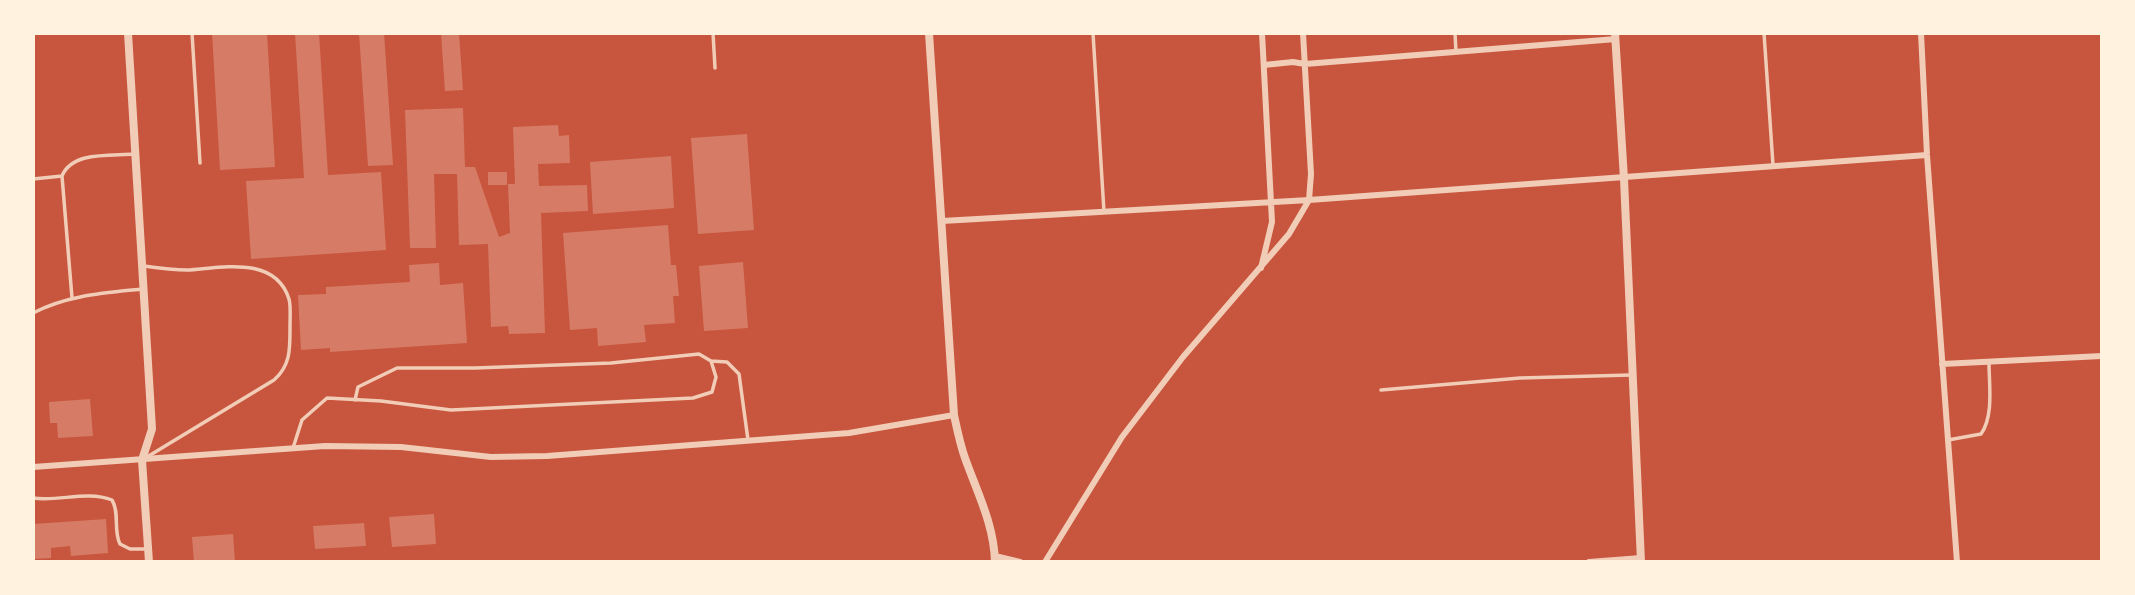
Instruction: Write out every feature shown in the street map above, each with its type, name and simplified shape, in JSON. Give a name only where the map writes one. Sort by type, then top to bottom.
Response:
[{"type":"street","points":[[128,33],[152,429],[142,460],[149,562]]},
{"type":"street","points":[[929,33],[954,415],[964,456],[981,497],[995,559],[1020,562]]},
{"type":"street","points":[[1261,270],[1270,235],[1271,202],[1262,33]]},
{"type":"street","points":[[1045,562],[1122,437],[1183,357],[1261,270],[1289,234],[1309,200],[1311,174],[1303,33]]},
{"type":"street","points":[[1921,33],[1927,155],[1957,562]]},
{"type":"street","points":[[1264,65],[1456,52],[1616,36],[1625,178],[1641,560],[1590,562]]},
{"type":"street","points":[[942,221],[1309,200],[1927,155]]},
{"type":"street","points":[[1942,364],[2102,356]]},
{"type":"street","points":[[33,467],[325,446],[401,447],[491,457],[547,456],[849,433],[954,415]]},
{"type":"lane","points":[[192,33],[200,163]]},
{"type":"lane","points":[[713,33],[715,68]]},
{"type":"lane","points":[[1093,33],[1104,212]]},
{"type":"lane","points":[[1455,33],[1456,52]]},
{"type":"lane","points":[[1764,33],[1773,167]]},
{"type":"lane","points":[[72,298],[62,176],[65,168],[75,160],[135,154]]},
{"type":"lane","points":[[33,179],[62,176]]},
{"type":"lane","points":[[142,460],[274,380],[284,371],[290,353],[289,300],[282,286],[267,272],[246,266],[183,270],[143,266]]},
{"type":"lane","points":[[33,313],[72,298],[145,289]]},
{"type":"lane","points":[[355,400],[358,387],[397,368],[611,363],[699,354],[712,361],[727,362],[739,374],[748,441]]},
{"type":"lane","points":[[293,448],[302,420],[327,398],[451,410],[693,398],[712,392],[716,377],[712,361]]},
{"type":"lane","points":[[1948,440],[1981,434],[1986,427],[1989,362]]},
{"type":"lane","points":[[1381,390],[1520,378],[1633,375]]},
{"type":"lane","points":[[33,498],[99,496],[111,500],[115,506],[115,530],[120,544],[130,549],[148,550]]},
{"type":"building","points":[[212,33],[267,33],[275,167],[220,170]]},
{"type":"building","points":[[295,33],[319,33],[328,175],[381,172],[386,250],[251,259],[246,181],[304,178]]},
{"type":"building","points":[[359,33],[384,33],[393,165],[368,166]]},
{"type":"building","points":[[441,33],[459,33],[463,90],[445,91]]},
{"type":"building","points":[[463,108],[465,167],[475,167],[499,237],[510,233],[508,184],[515,184],[513,127],[558,125],[559,136],[569,135],[570,163],[538,164],[539,186],[587,185],[588,211],[541,213],[545,333],[509,334],[508,326],[491,327],[488,244],[459,245],[457,174],[434,174],[436,248],[410,248],[405,110]]},
{"type":"building","points":[[747,134],[754,230],[698,234],[691,138]]},
{"type":"building","points":[[671,156],[674,208],[593,214],[590,162]]},
{"type":"building","points":[[488,172],[507,172],[507,185],[488,185]]},
{"type":"building","points":[[668,225],[671,265],[676,265],[679,296],[673,296],[675,323],[644,325],[646,342],[598,346],[597,328],[570,330],[563,233]]},
{"type":"building","points":[[743,262],[748,328],[704,331],[699,266]]},
{"type":"building","points":[[439,263],[440,285],[463,283],[467,343],[330,352],[330,348],[301,350],[298,295],[326,294],[326,287],[410,282],[409,265]]},
{"type":"building","points":[[90,399],[93,436],[58,438],[57,423],[50,423],[49,402]]},
{"type":"building","points":[[434,514],[436,544],[392,547],[389,517]]},
{"type":"building","points":[[106,519],[108,553],[71,556],[70,546],[51,548],[51,558],[33,559],[33,524]]},
{"type":"building","points":[[364,523],[366,546],[315,549],[313,526]]},
{"type":"building","points":[[233,534],[235,562],[194,562],[192,537]]}]
